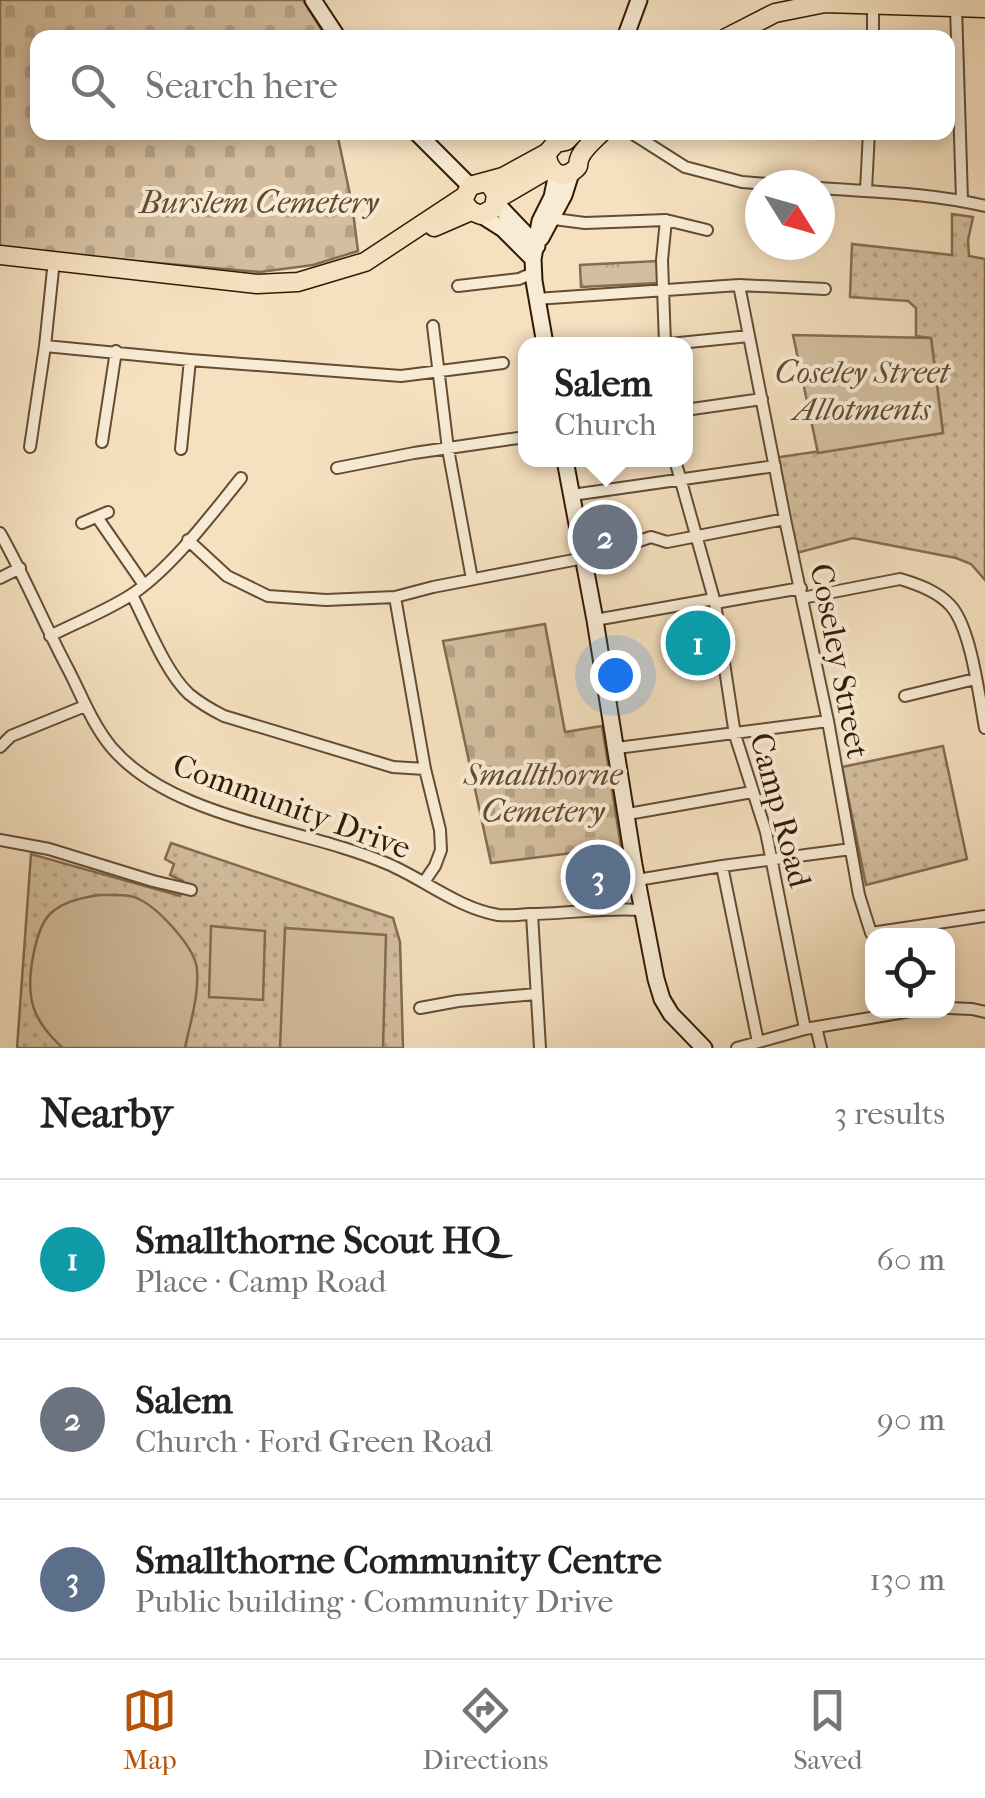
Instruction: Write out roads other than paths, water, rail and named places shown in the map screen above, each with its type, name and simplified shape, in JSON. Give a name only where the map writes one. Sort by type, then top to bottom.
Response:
[{"type":"main road","points":[[313,0],[333,30]]},
{"type":"main road","points":[[627,30],[639,0]]},
{"type":"main road","points":[[762,29],[796,4],[955,4],[985,8]]},
{"type":"main road","points":[[424,140],[534,259]]},
{"type":"main road","points":[[544,337],[536,300],[534,259],[540,222],[552,197],[556,142],[562,140]]},
{"type":"main road","points":[[0,255],[257,284],[298,282],[365,262],[481,199],[556,167],[578,166],[580,155],[572,140]]},
{"type":"main road","points":[[580,155],[594,140]]},
{"type":"main road","points":[[534,259],[564,196],[556,167]]},
{"type":"main road","points":[[566,467],[642,910],[662,999],[704,1048]]},
{"type":"street","points":[[955,4],[962,200]]},
{"type":"street","points":[[873,30],[874,6]]},
{"type":"street","points":[[643,140],[685,167],[745,182]]},
{"type":"street","points":[[866,190],[869,140]]},
{"type":"street","points":[[835,189],[962,200],[985,206]]},
{"type":"street","points":[[554,218],[586,223],[666,220],[707,230]]},
{"type":"street","points":[[666,220],[663,290],[666,337]]},
{"type":"street","points":[[458,286],[520,279],[534,259]]},
{"type":"street","points":[[30,447],[54,260]]},
{"type":"street","points":[[536,300],[739,286],[824,289]]},
{"type":"street","name":"Coseley Street","points":[[739,286],[828,721],[859,894],[871,934],[985,916]]},
{"type":"street","points":[[433,326],[448,449],[472,579]]},
{"type":"street","points":[[693,341],[749,336]]},
{"type":"street","points":[[45,346],[404,376],[504,363]]},
{"type":"street","points":[[102,442],[116,352]]},
{"type":"street","points":[[180,449],[190,360]]},
{"type":"street","points":[[693,409],[762,398]]},
{"type":"street","points":[[337,468],[518,437]]},
{"type":"street","points":[[572,495],[775,466]]},
{"type":"street","name":"Camp Road","points":[[677,467],[714,601],[735,734],[766,832],[810,1028],[822,1048]]},
{"type":"street","points":[[50,636],[132,595],[188,540],[242,478]]},
{"type":"street","points":[[82,523],[102,514],[144,585]]},
{"type":"street","points":[[636,542],[651,532],[667,542],[785,519]]},
{"type":"street","name":"Community Drive","points":[[0,533],[98,731],[129,766],[163,789],[387,863],[459,902],[499,915],[642,910]]},
{"type":"street","points":[[188,540],[227,576],[268,596],[326,600],[395,597],[584,558]]},
{"type":"street","points":[[0,578],[20,568]]},
{"type":"street","points":[[595,620],[714,601],[900,580],[928,590],[950,604],[964,628],[985,728]]},
{"type":"street","points":[[132,595],[175,678],[189,694],[224,716],[393,768],[426,769]]},
{"type":"street","points":[[395,597],[440,830],[441,850],[424,882]]},
{"type":"street","points":[[905,696],[975,679]]},
{"type":"street","points":[[0,747],[23,730],[85,706]]},
{"type":"street","points":[[617,748],[828,721]]},
{"type":"street","points":[[628,814],[752,792]]},
{"type":"street","points":[[0,840],[49,848],[190,890]]},
{"type":"street","points":[[637,880],[851,848]]},
{"type":"street","points":[[722,866],[758,1042]]},
{"type":"street","points":[[532,914],[540,1048]]},
{"type":"street","points":[[420,1008],[536,994]]},
{"type":"street","points":[[955,1008],[985,1012]]},
{"type":"street","points":[[737,1048],[866,1018]]},
{"type":"place","name":"Salem","points":[[605,537]]},
{"type":"place","name":"Smallthorne Scout HQ","points":[[698,643]]},
{"type":"place","name":"Smallthorne Community Centre","points":[[598,877]]},
{"type":"park label","name":"Burslem Cemetery","points":[[259,202]]},
{"type":"park label","name":"Coseley Street Allotments","points":[[862,390]]},
{"type":"park label","name":"Smallthorne Cemetery","points":[[543,792]]}]
